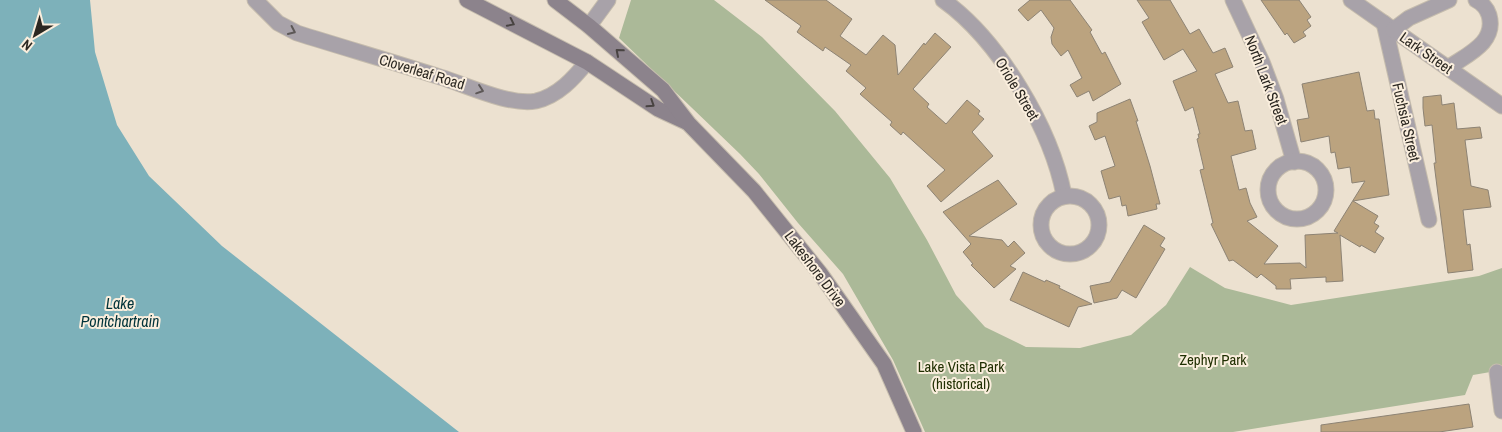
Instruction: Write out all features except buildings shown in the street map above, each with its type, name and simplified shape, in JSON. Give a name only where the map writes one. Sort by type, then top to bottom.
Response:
[{"type":"street","name":"Cloverleaf Road","points":[[255,0],[278,23],[297,33],[428,73],[508,100],[529,101],[548,97],[573,79],[587,62]]},
{"type":"street","name":"Lakeshore Drive","points":[[467,0],[587,62],[658,109],[689,124]]},
{"type":"street","name":"Lakeshore Drive","points":[[555,0],[589,26],[663,90],[689,124],[754,191],[820,273],[884,364],[902,401],[914,432]]},
{"type":"street","points":[[589,26],[608,0]]},
{"type":"street","name":"Oriole Street","points":[[943,0],[984,38],[1026,98],[1047,140],[1059,172],[1064,196]]},
{"type":"street","name":"North Lark Street","points":[[1233,0],[1262,62],[1276,100],[1294,162]]},
{"type":"street","name":"Lark Street","points":[[1351,0],[1502,106]]},
{"type":"street","points":[[1388,27],[1449,0]]},
{"type":"street","points":[[1448,68],[1476,50],[1485,41],[1490,31],[1490,19],[1487,11],[1480,1],[1476,0]]},
{"type":"street","name":"Fuchsia Street","points":[[1388,27],[1429,220]]},
{"type":"street","points":[[1497,372],[1502,411]]},
{"type":"green space","points":[[631,0],[714,0],[762,37],[835,111],[890,178],[927,240],[956,295],[985,327],[1026,347],[1080,348],[1131,335],[1166,305],[1190,267],[1225,288],[1291,305],[1479,276],[1502,268],[1502,370],[1473,375],[1465,395],[1233,432],[925,432],[893,360],[843,274],[798,223],[759,174],[619,38]]},
{"type":"water","name":"Lake Pontchartrain","points":[[0,0],[90,0],[95,52],[117,125],[149,176],[222,246],[459,432],[0,432]]},
{"type":"park label","name":"Zephyr Park","points":[[1213,360]]},
{"type":"park label","name":"Lake Vista Park (historical)","points":[[961,376]]}]
